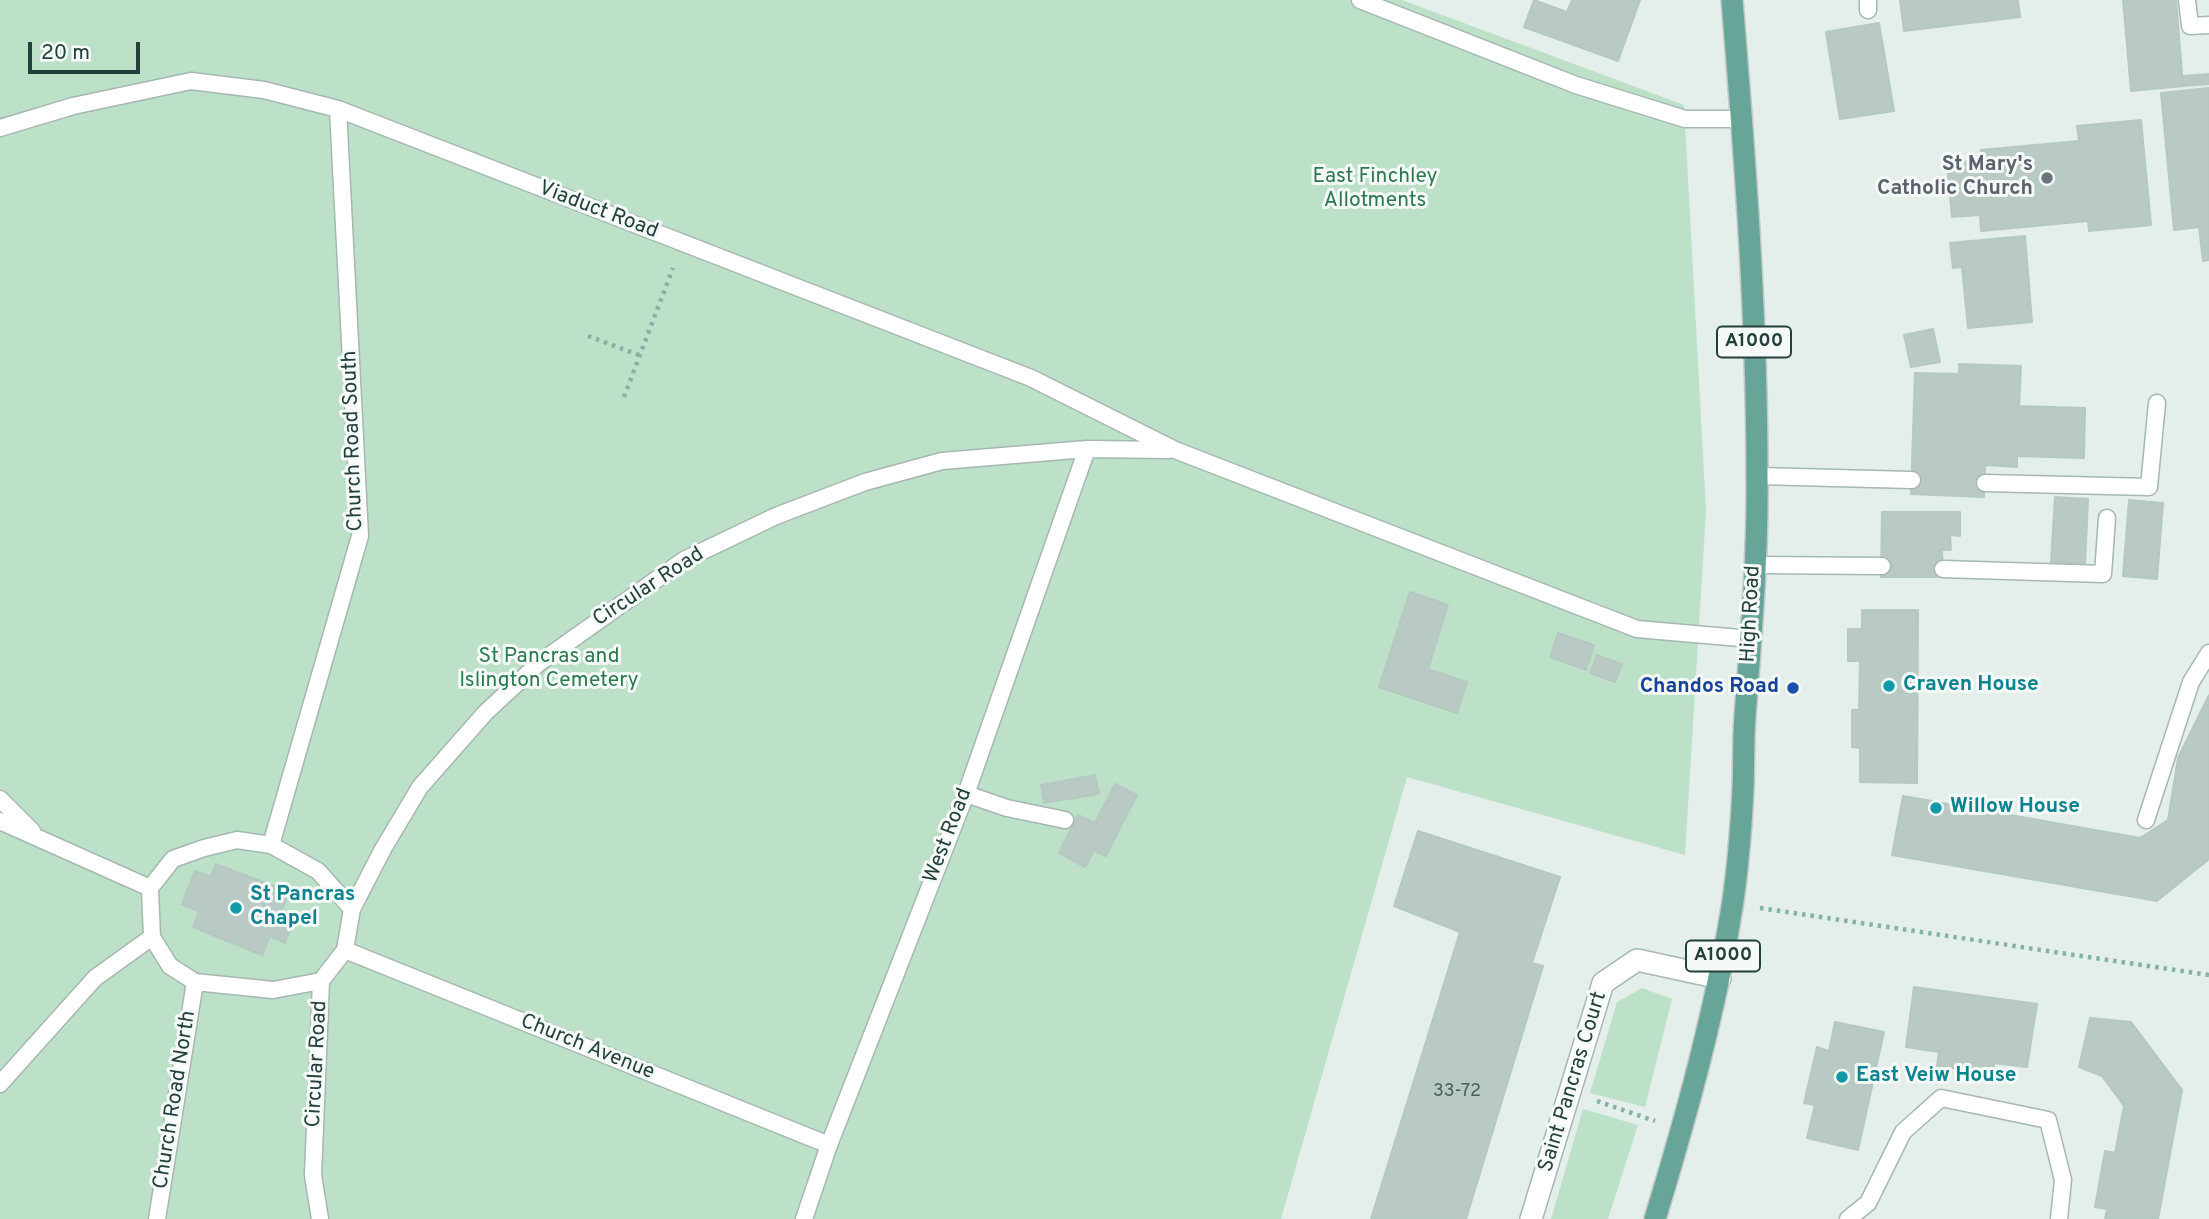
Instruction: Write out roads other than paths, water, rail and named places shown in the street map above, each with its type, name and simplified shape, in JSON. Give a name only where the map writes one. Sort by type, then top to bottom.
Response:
[{"type":"main road","name":"High Road","points":[[1655,1219],[1682,1130],[1720,978],[1732,904],[1743,792],[1758,476],[1752,298],[1731,0]]},
{"type":"street","name":"Saint Pancras Court","points":[[1531,1219],[1603,983],[1637,960],[1720,978]]},
{"type":"lane","points":[[1360,0],[1576,85],[1685,119],[1741,119]]},
{"type":"lane","points":[[2187,0],[2190,26],[2209,25]]},
{"type":"lane","name":"Viaduct Road","points":[[0,128],[73,106],[191,80],[264,90],[338,109],[1031,378],[1175,450],[1637,629],[1751,639]]},
{"type":"lane","name":"Church Road South","points":[[271,845],[360,536],[338,109]]},
{"type":"lane","points":[[1984,483],[2149,487],[2157,402]]},
{"type":"lane","name":"Circular Road","points":[[320,1219],[313,1175],[321,981],[345,950],[352,909],[420,786],[486,712],[539,663],[684,560],[776,516],[865,482],[942,461],[1087,449],[1175,450]]},
{"type":"lane","name":"West Road","points":[[804,1219],[829,1145],[966,794],[1087,449]]},
{"type":"lane","points":[[1758,476],[1912,480]]},
{"type":"lane","points":[[1943,569],[2103,574],[2108,518]]},
{"type":"lane","points":[[1755,565],[1882,566]]},
{"type":"lane","points":[[2146,820],[2192,682],[2209,653]]},
{"type":"lane","points":[[966,794],[1007,808],[1065,820]]},
{"type":"lane","points":[[0,799],[42,840]]},
{"type":"lane","points":[[0,821],[150,888]]},
{"type":"lane","points":[[321,981],[272,990],[195,982],[170,966],[152,937],[150,888],[173,859],[237,840],[271,845],[318,871],[352,909]]},
{"type":"lane","points":[[0,1084],[95,978],[152,937]]},
{"type":"lane","name":"Church Avenue","points":[[345,950],[829,1145]]},
{"type":"lane","name":"Church Road North","points":[[157,1219],[195,982]]},
{"type":"lane","points":[[1848,1219],[1868,1203],[1903,1132],[1941,1098],[2048,1120],[2063,1180],[2059,1219]]},
{"type":"place","name":"St Mary's Catholic Church","points":[[2047,178]]},
{"type":"place","name":"Craven House","points":[[1889,686]]},
{"type":"place","name":"Chandos Road","points":[[1793,688]]},
{"type":"place","name":"Willow House","points":[[1936,808]]},
{"type":"place","name":"St Pancras Chapel","points":[[236,908]]},
{"type":"place","name":"East Veiw House","points":[[1842,1077]]},
{"type":"park label","name":"East Finchley Allotments","points":[[1375,190]]},
{"type":"park label","name":"St Pancras and Islington Cemetery","points":[[549,670]]}]
